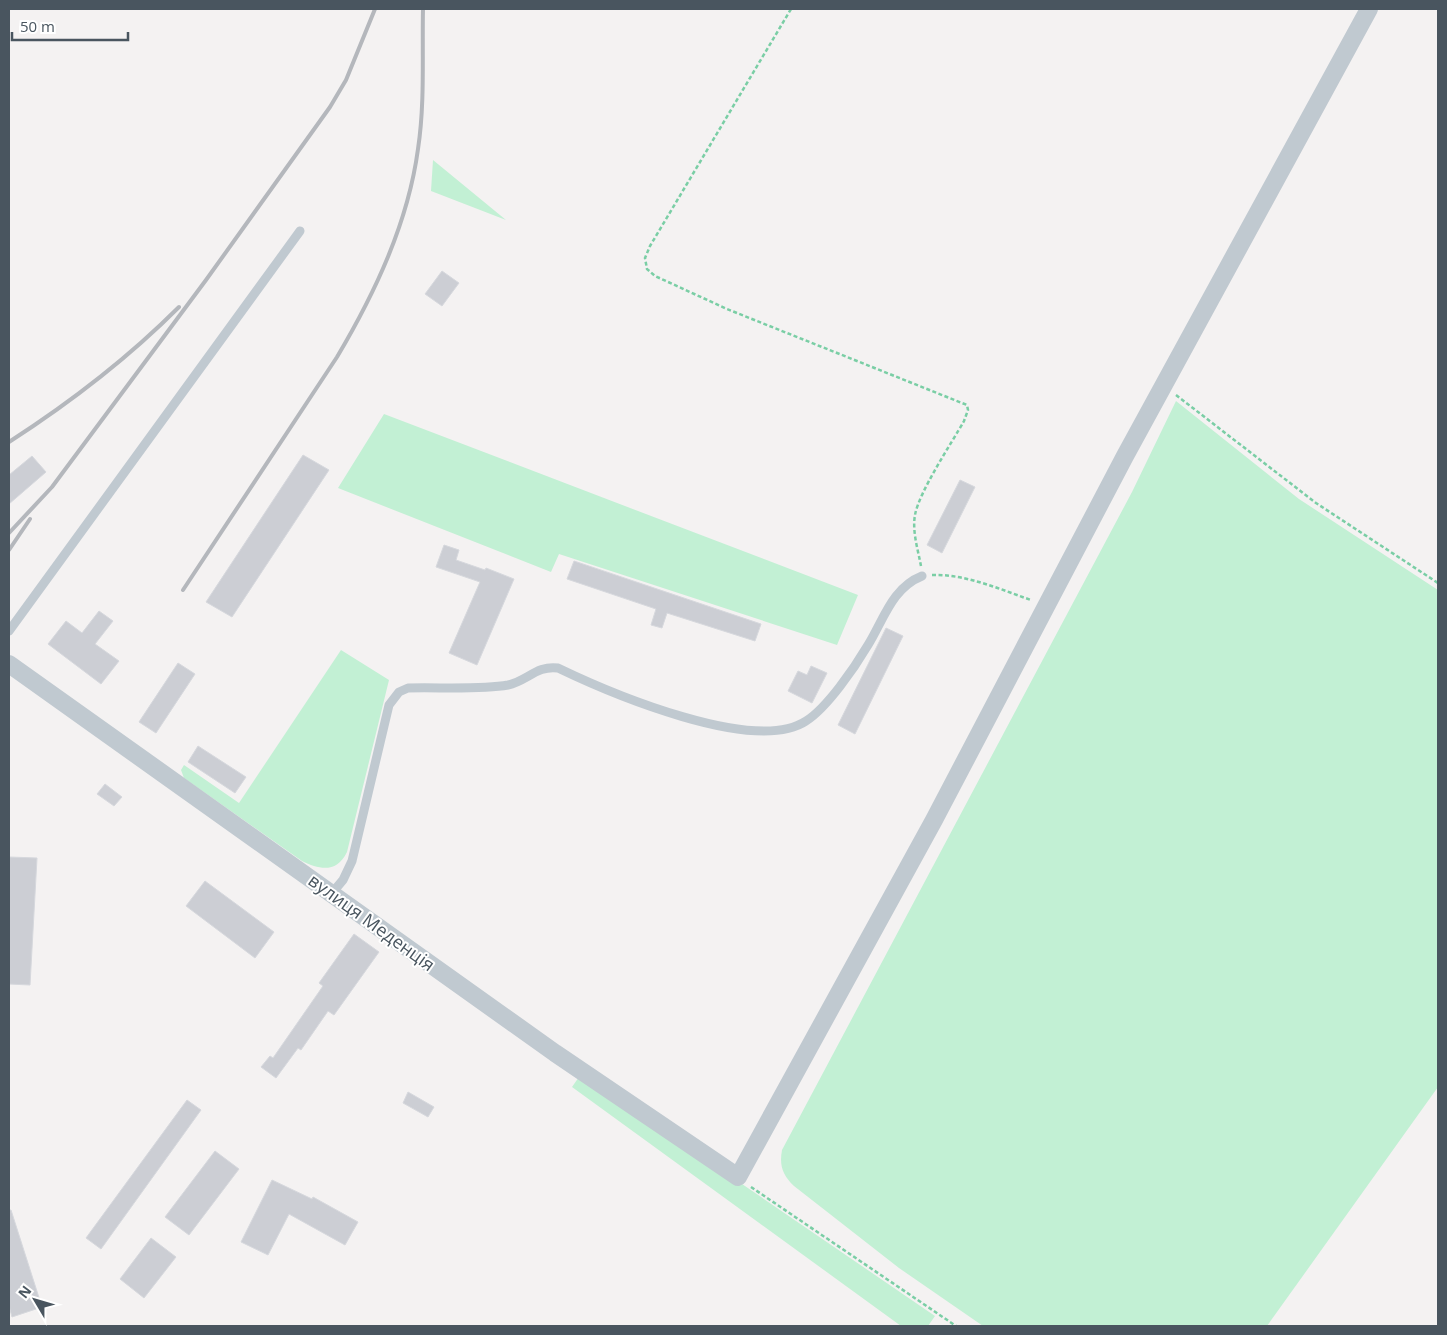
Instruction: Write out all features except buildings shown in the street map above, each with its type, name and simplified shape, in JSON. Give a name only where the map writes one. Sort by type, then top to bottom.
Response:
[{"type":"street","points":[[738,1177],[934,820],[1163,385],[1369,9]]},
{"type":"street","name":"вулиця Меденція","points":[[9,664],[555,1053],[738,1177]]},
{"type":"lane","points":[[9,631],[300,231]]},
{"type":"lane","points":[[332,893],[343,880],[352,861],[389,705],[399,692],[408,688],[506,685],[516,682],[542,668],[550,667],[558,668],[607,690],[712,726],[746,731],[773,732],[789,729],[805,722],[819,712],[865,649],[901,588],[911,580],[922,576]]},
{"type":"path","points":[[792,9],[650,246],[645,258],[647,269],[655,276],[727,309],[967,405],[968,410],[964,421],[922,496],[915,515],[915,532],[922,576],[956,577],[973,580],[1046,606]]},
{"type":"path","points":[[1163,385],[1316,503],[1438,583]]},
{"type":"path","points":[[738,1177],[956,1326]]},
{"type":"green space","points":[[433,160],[506,220],[431,191]]},
{"type":"green space","points":[[1176,401],[1299,499],[1438,590],[1438,1087],[1267,1326],[983,1326],[899,1268],[794,1186],[783,1170],[781,1161],[782,1150],[1132,492]]},
{"type":"green space","points":[[384,414],[858,595],[837,645],[559,554],[551,572],[338,488]]},
{"type":"green space","points":[[341,650],[389,680],[347,852],[338,864],[322,868],[302,861],[184,778],[181,770],[184,765],[239,803]]},
{"type":"green space","points":[[581,1074],[935,1316],[928,1326],[901,1326],[572,1087]]},
{"type":"railway","points":[[9,533],[52,487],[206,280],[330,107],[346,80],[375,9]]},
{"type":"railway","points":[[183,590],[337,357],[377,283],[388,257],[406,204],[418,149],[422,97],[423,9]]},
{"type":"railway","points":[[9,442],[98,379],[179,307]]},
{"type":"railway","points":[[9,550],[30,519]]}]
